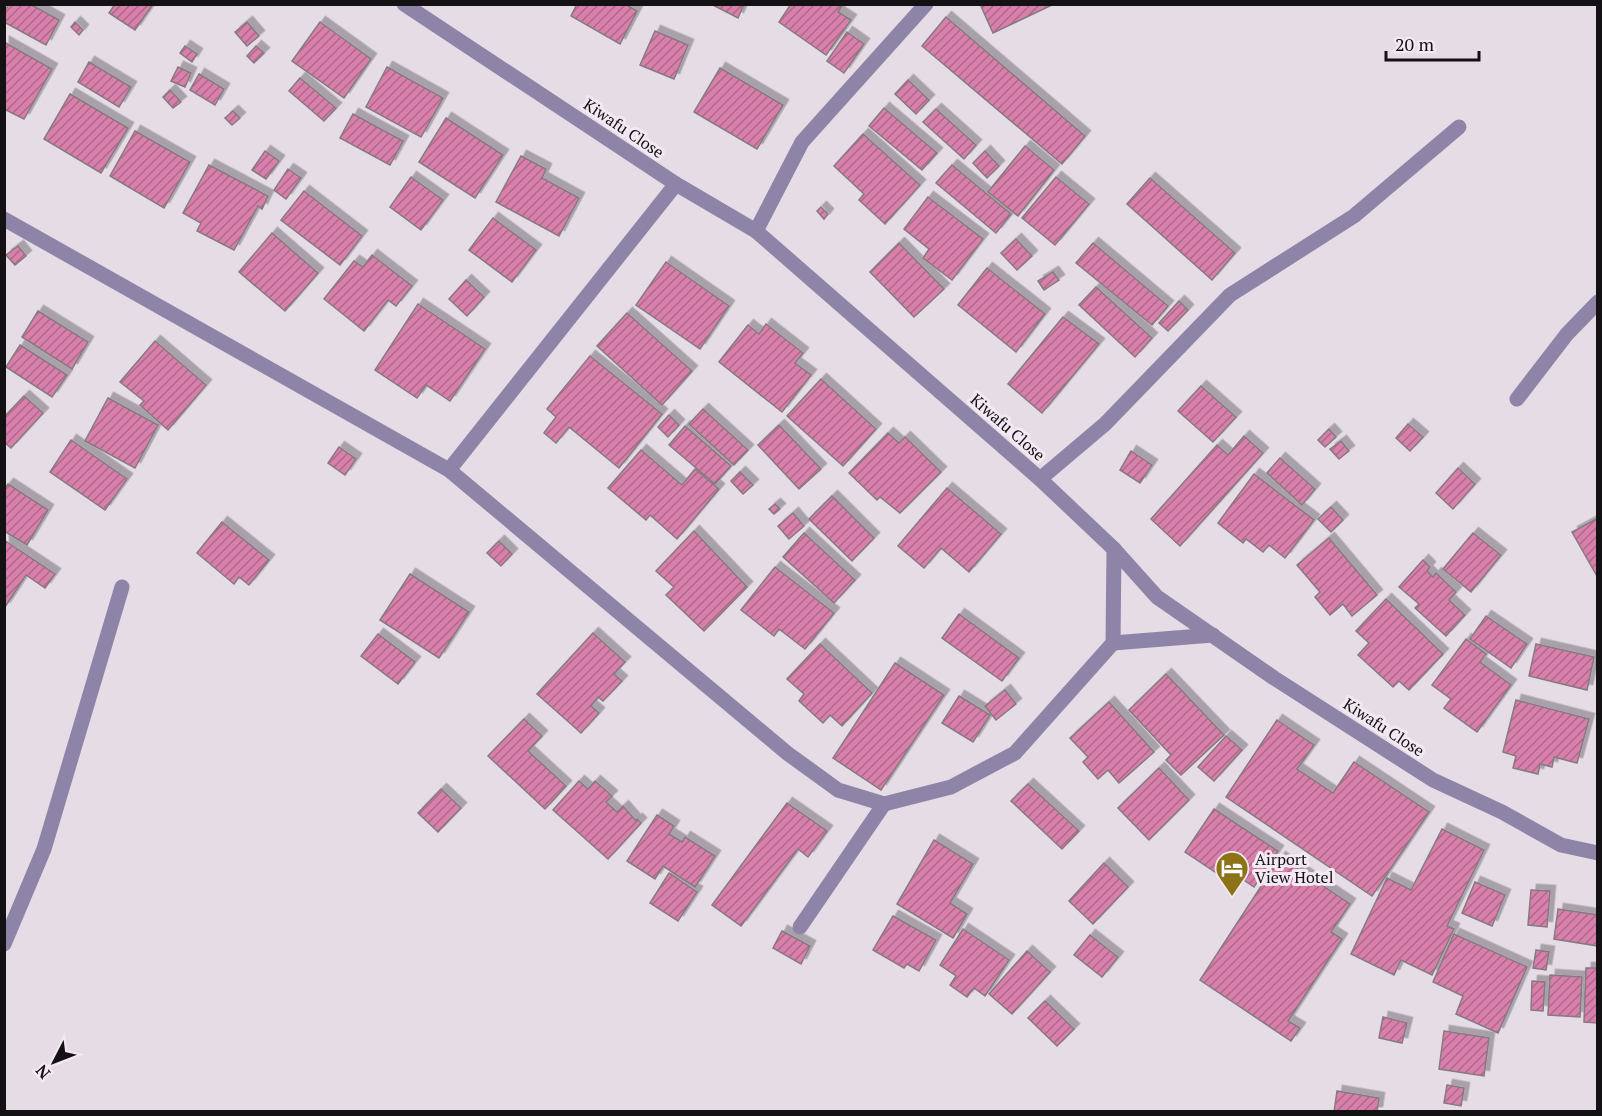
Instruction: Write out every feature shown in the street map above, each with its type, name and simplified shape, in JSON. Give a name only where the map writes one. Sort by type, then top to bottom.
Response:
[{"type":"street","points":[[756,231],[802,142],[926,4]]},
{"type":"street","name":"Kiwafu Close","points":[[409,6],[676,184],[756,231],[1040,479],[1114,549],[1157,597],[1433,780],[1502,812],[1561,845],[1598,854]]},
{"type":"street","points":[[1040,479],[1105,424],[1230,295],[1354,216],[1459,127]]},
{"type":"street","points":[[449,470],[676,184]]},
{"type":"street","points":[[4,219],[449,470],[787,753],[838,790],[884,804],[951,786],[1015,753],[1113,643],[1114,549]]},
{"type":"street","points":[[1517,399],[1567,334],[1598,302]]},
{"type":"street","points":[[4,944],[44,849],[122,587]]},
{"type":"street","points":[[1113,643],[1213,635]]},
{"type":"street","points":[[800,927],[884,804]]},
{"type":"building","points":[[9,4],[30,4],[59,20],[46,45],[4,22],[4,12]]},
{"type":"building","points":[[115,4],[153,4],[135,30],[109,13]]},
{"type":"building","points":[[577,4],[625,4],[637,11],[620,44],[571,16]]},
{"type":"building","points":[[711,4],[744,4],[738,18]]},
{"type":"building","points":[[791,4],[843,4],[838,12],[851,20],[826,55],[779,22]]},
{"type":"building","points":[[980,4],[1054,4],[993,33]]},
{"type":"building","points":[[946,17],[1085,136],[1062,164],[922,46]]},
{"type":"building","points":[[75,22],[83,30],[79,35],[71,27]]},
{"type":"building","points":[[247,22],[259,36],[247,46],[235,32]]},
{"type":"building","points":[[320,22],[371,59],[344,98],[292,61]]},
{"type":"building","points":[[655,31],[688,45],[674,79],[640,65]]},
{"type":"building","points":[[847,32],[864,44],[844,73],[827,61]]},
{"type":"building","points":[[4,42],[52,69],[24,119],[4,109]]},
{"type":"building","points":[[185,46],[197,54],[192,62],[180,53]]},
{"type":"building","points":[[256,46],[264,53],[254,63],[247,56]]},
{"type":"building","points":[[89,62],[131,87],[119,107],[78,82]]},
{"type":"building","points":[[178,67],[191,73],[185,87],[171,81]]},
{"type":"building","points":[[387,67],[443,98],[421,137],[366,107]]},
{"type":"building","points":[[720,68],[783,105],[757,149],[694,112]]},
{"type":"building","points":[[199,74],[224,89],[215,105],[190,90]]},
{"type":"building","points":[[300,78],[336,108],[324,121],[289,91]]},
{"type":"building","points":[[908,80],[929,100],[916,114],[895,94]]},
{"type":"building","points":[[170,90],[181,102],[173,108],[163,97]]},
{"type":"building","points":[[70,94],[128,128],[101,173],[44,139]]},
{"type":"building","points":[[884,108],[937,153],[922,170],[869,126]]},
{"type":"building","points":[[936,109],[976,145],[964,159],[923,122]]},
{"type":"building","points":[[233,111],[240,118],[232,125],[225,118]]},
{"type":"building","points":[[353,114],[403,141],[390,165],[340,138]]},
{"type":"building","points":[[446,118],[503,155],[475,198],[419,162]]},
{"type":"building","points":[[135,131],[190,162],[164,208],[110,176]]},
{"type":"building","points":[[863,134],[920,185],[885,224],[859,200],[864,194],[834,166]]},
{"type":"building","points":[[1025,146],[1054,170],[1018,216],[988,192]]},
{"type":"building","points":[[265,151],[279,161],[266,179],[252,170]]},
{"type":"building","points":[[985,151],[999,166],[987,178],[973,163]]},
{"type":"building","points":[[521,156],[546,169],[542,178],[579,198],[559,236],[496,202]]},
{"type":"building","points":[[209,165],[268,196],[262,209],[258,206],[234,250],[197,231],[201,223],[183,213]]},
{"type":"building","points":[[952,165],[1011,214],[996,233],[936,183]]},
{"type":"building","points":[[288,169],[301,178],[286,199],[274,190]]},
{"type":"building","points":[[411,177],[443,200],[421,230],[390,207]]},
{"type":"building","points":[[1056,177],[1089,204],[1055,245],[1022,218]]},
{"type":"building","points":[[1150,178],[1235,253],[1212,280],[1127,204]]},
{"type":"building","points":[[304,191],[362,236],[340,265],[281,220]]},
{"type":"building","points":[[928,197],[983,239],[952,280],[923,258],[929,249],[904,229]]},
{"type":"building","points":[[821,207],[828,214],[824,219],[817,211]]},
{"type":"building","points":[[493,218],[536,250],[512,282],[469,250]]},
{"type":"building","points":[[272,233],[318,273],[285,311],[239,272]]},
{"type":"building","points":[[1016,239],[1032,256],[1017,270],[1001,253]]},
{"type":"building","points":[[899,243],[944,289],[914,317],[870,272]]},
{"type":"building","points":[[1093,243],[1168,306],[1152,325],[1076,263]]},
{"type":"building","points":[[18,246],[26,256],[15,265],[6,255]]},
{"type":"building","points":[[372,255],[412,286],[396,306],[388,300],[364,331],[324,299],[354,261],[363,267]]},
{"type":"building","points":[[666,262],[729,306],[700,349],[636,305]]},
{"type":"building","points":[[987,268],[1045,314],[1016,352],[958,305]]},
{"type":"building","points":[[1053,272],[1059,280],[1044,290],[1038,281]]},
{"type":"building","points":[[466,280],[484,297],[467,316],[449,299]]},
{"type":"building","points":[[1096,287],[1152,338],[1135,357],[1079,305]]},
{"type":"building","points":[[1179,301],[1188,310],[1168,331],[1159,323]]},
{"type":"building","points":[[418,304],[485,349],[450,401],[426,385],[417,398],[375,370]]},
{"type":"building","points":[[38,311],[88,342],[72,369],[22,337]]},
{"type":"building","points":[[627,313],[692,371],[662,405],[597,346]]},
{"type":"building","points":[[1063,317],[1099,344],[1042,413],[1008,384]]},
{"type":"building","points":[[766,324],[803,353],[795,363],[811,375],[782,412],[719,362],[748,325],[759,334]]},
{"type":"building","points":[[155,341],[206,385],[168,430],[140,405],[144,401],[120,382]]},
{"type":"building","points":[[20,345],[67,375],[52,397],[6,367]]},
{"type":"building","points":[[590,356],[662,414],[619,468],[569,427],[556,443],[544,433],[556,417],[547,409]]},
{"type":"building","points":[[821,379],[876,429],[843,466],[787,416]]},
{"type":"building","points":[[1201,386],[1236,417],[1213,442],[1178,411]]},
{"type":"building","points":[[24,396],[43,413],[11,448],[4,442],[4,417]]},
{"type":"building","points":[[108,398],[158,425],[135,468],[85,441]]},
{"type":"building","points":[[703,409],[748,450],[734,465],[689,424]]},
{"type":"building","points":[[669,415],[679,425],[668,437],[658,427]]},
{"type":"building","points":[[1408,424],[1423,437],[1410,451],[1396,438]]},
{"type":"building","points":[[779,425],[821,469],[799,489],[758,445]]},
{"type":"building","points":[[685,426],[731,466],[715,484],[669,445]]},
{"type":"building","points":[[1329,429],[1336,437],[1325,447],[1318,440]]},
{"type":"building","points":[[888,433],[899,443],[905,437],[941,472],[900,513],[880,497],[877,500],[849,473]]},
{"type":"building","points":[[1244,436],[1263,453],[1180,546],[1151,519],[1217,445],[1228,455]]},
{"type":"building","points":[[71,440],[127,479],[105,510],[50,472]]},
{"type":"building","points":[[1341,441],[1349,451],[1339,459],[1330,449]]},
{"type":"building","points":[[339,447],[356,459],[345,475],[328,463]]},
{"type":"building","points":[[641,450],[682,485],[695,469],[719,489],[677,539],[650,515],[646,520],[608,488]]},
{"type":"building","points":[[1131,451],[1152,465],[1140,483],[1120,470]]},
{"type":"building","points":[[1280,458],[1315,489],[1302,505],[1267,473]]},
{"type":"building","points":[[1458,468],[1475,484],[1453,509],[1436,493]]},
{"type":"building","points":[[740,472],[753,485],[743,494],[731,481]]},
{"type":"building","points":[[1254,474],[1314,520],[1285,558],[1269,545],[1263,552],[1246,539],[1243,543],[1218,523]]},
{"type":"building","points":[[8,484],[48,510],[27,545],[4,531],[4,489]]},
{"type":"building","points":[[947,488],[1001,534],[969,572],[941,548],[924,568],[898,546]]},
{"type":"building","points":[[832,496],[874,538],[852,561],[809,519]]},
{"type":"building","points":[[775,504],[780,509],[774,514],[769,509]]},
{"type":"building","points":[[1331,507],[1343,520],[1331,532],[1318,519]]},
{"type":"building","points":[[793,513],[804,526],[789,539],[778,526]]},
{"type":"building","points":[[1598,518],[1598,578],[1572,532]]},
{"type":"building","points":[[222,522],[269,560],[249,585],[239,577],[234,584],[197,553]]},
{"type":"building","points":[[694,531],[747,587],[704,631],[666,595],[674,587],[656,571]]},
{"type":"building","points":[[804,533],[855,580],[834,603],[783,557]]},
{"type":"building","points":[[1473,533],[1501,555],[1471,592],[1443,569]]},
{"type":"building","points":[[1329,538],[1377,595],[1352,616],[1343,604],[1330,615],[1315,597],[1320,592],[1297,565]]},
{"type":"building","points":[[4,540],[55,574],[45,588],[26,575],[5,607]]},
{"type":"building","points":[[499,541],[512,554],[501,566],[487,553]]},
{"type":"building","points":[[1423,560],[1430,567],[1427,571],[1433,577],[1436,573],[1456,592],[1449,600],[1465,615],[1446,636],[1415,608],[1419,604],[1399,587]]},
{"type":"building","points":[[775,567],[834,613],[805,649],[779,629],[774,636],[741,610]]},
{"type":"building","points":[[410,574],[469,612],[439,658],[380,620]]},
{"type":"building","points":[[1386,599],[1443,654],[1409,690],[1399,681],[1393,687],[1358,655],[1369,643],[1356,631]]},
{"type":"building","points":[[959,614],[1019,658],[1002,681],[942,638]]},
{"type":"building","points":[[1486,616],[1527,644],[1511,668],[1470,639]]},
{"type":"building","points":[[593,633],[625,662],[614,674],[622,681],[603,701],[598,697],[591,706],[599,713],[581,733],[537,694]]},
{"type":"building","points":[[378,634],[415,662],[398,684],[361,656]]},
{"type":"building","points":[[1466,639],[1486,654],[1480,662],[1511,685],[1477,732],[1444,708],[1451,699],[1432,685]]},
{"type":"building","points":[[820,644],[872,693],[842,726],[830,715],[823,723],[799,701],[804,694],[787,679]]},
{"type":"building","points":[[1536,644],[1594,657],[1587,690],[1529,676]]},
{"type":"building","points":[[895,663],[944,695],[881,790],[833,758]]},
{"type":"building","points":[[1166,674],[1224,735],[1181,775],[1166,760],[1171,755],[1129,710]]},
{"type":"building","points":[[1005,690],[1016,704],[996,720],[985,706]]},
{"type":"building","points":[[959,696],[990,715],[973,742],[942,723]]},
{"type":"building","points":[[1516,700],[1589,719],[1577,763],[1554,757],[1552,767],[1540,764],[1538,774],[1513,768],[1516,756],[1503,752]]},
{"type":"building","points":[[1109,702],[1154,752],[1119,783],[1108,770],[1098,779],[1083,762],[1088,757],[1070,738]]},
{"type":"building","points":[[524,719],[542,736],[528,751],[566,786],[545,809],[488,756]]},
{"type":"building","points":[[1277,720],[1314,745],[1297,769],[1333,793],[1354,762],[1429,812],[1372,896],[1226,797]]},
{"type":"building","points":[[1226,736],[1242,750],[1214,781],[1198,767]]},
{"type":"building","points":[[1159,768],[1189,800],[1149,840],[1118,808]]},
{"type":"building","points":[[579,781],[588,789],[595,781],[612,796],[606,802],[617,812],[623,806],[636,821],[637,819],[641,823],[608,859],[553,810]]},
{"type":"building","points":[[1028,784],[1079,831],[1062,849],[1011,801]]},
{"type":"building","points":[[441,789],[461,808],[438,832],[418,813]]},
{"type":"building","points":[[787,803],[827,831],[808,857],[798,849],[741,926],[712,905]]},
{"type":"building","points":[[1214,809],[1278,851],[1254,887],[1235,874],[1241,865],[1232,859],[1221,876],[1185,852]]},
{"type":"building","points":[[657,815],[674,826],[669,834],[682,842],[685,837],[715,856],[695,887],[663,866],[655,879],[627,861]]},
{"type":"building","points":[[1442,829],[1484,850],[1447,926],[1454,929],[1432,975],[1401,960],[1394,975],[1351,954],[1387,878],[1411,890]]},
{"type":"building","points":[[934,840],[973,864],[950,903],[967,914],[953,938],[897,904]]},
{"type":"building","points":[[1280,857],[1350,904],[1331,932],[1342,939],[1288,1021],[1300,1028],[1291,1041],[1200,980]]},
{"type":"building","points":[[1104,863],[1128,887],[1093,924],[1069,901]]},
{"type":"building","points":[[669,873],[697,892],[678,921],[650,903]]},
{"type":"building","points":[[1475,882],[1505,895],[1492,926],[1462,913]]},
{"type":"building","points":[[1531,890],[1550,891],[1547,927],[1528,925]]},
{"type":"building","points":[[1558,909],[1598,915],[1598,946],[1554,939]]},
{"type":"building","points":[[893,916],[936,940],[919,971],[907,964],[904,968],[873,950]]},
{"type":"building","points":[[963,929],[1009,960],[985,996],[974,988],[967,997],[950,985],[956,976],[940,965]]},
{"type":"building","points":[[782,931],[810,946],[801,964],[773,948]]},
{"type":"building","points":[[1454,934],[1527,967],[1498,1033],[1456,1014],[1463,996],[1433,982]]},
{"type":"building","points":[[1090,935],[1118,957],[1102,977],[1074,955]]},
{"type":"building","points":[[1536,950],[1549,952],[1546,970],[1533,968]]},
{"type":"building","points":[[1027,951],[1050,972],[1012,1014],[989,994]]},
{"type":"building","points":[[1586,968],[1598,968],[1598,1023],[1584,1022]]},
{"type":"building","points":[[1550,975],[1582,977],[1580,1017],[1548,1015]]},
{"type":"building","points":[[1532,981],[1545,982],[1543,1011],[1531,1010]]},
{"type":"building","points":[[1045,1001],[1074,1029],[1057,1046],[1028,1018]]},
{"type":"building","points":[[1383,1017],[1407,1023],[1402,1043],[1379,1038]]},
{"type":"building","points":[[1444,1031],[1489,1038],[1484,1076],[1439,1069]]},
{"type":"building","points":[[1447,1085],[1464,1088],[1461,1106],[1444,1103]]},
{"type":"building","points":[[1337,1091],[1379,1098],[1377,1112],[1334,1112]]},
{"type":"place","name":"Airport View Hotel","points":[[1232,897]]}]
